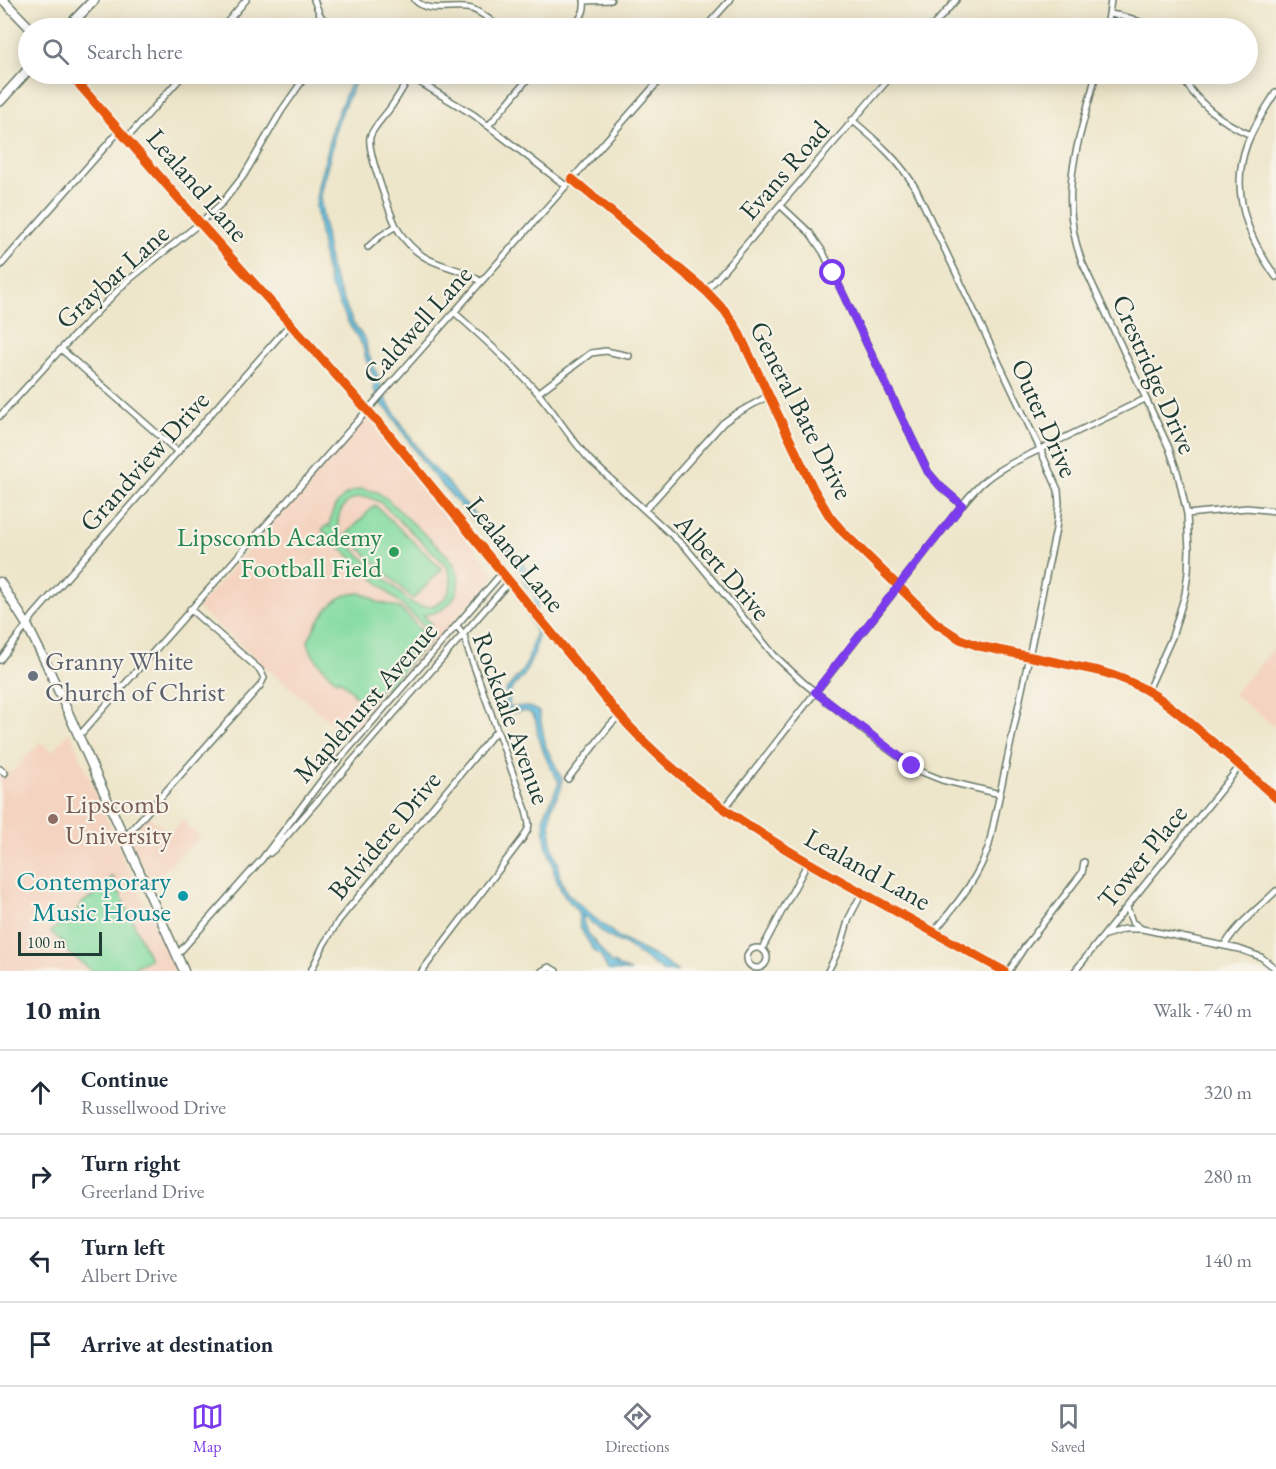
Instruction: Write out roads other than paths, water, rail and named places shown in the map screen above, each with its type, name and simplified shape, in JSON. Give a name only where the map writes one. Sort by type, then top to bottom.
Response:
[{"type":"main road","points":[[77,18],[94,0]]},
{"type":"main road","points":[[0,101],[18,81]]},
{"type":"street","points":[[3,0],[20,18]]},
{"type":"street","points":[[231,18],[246,0]]},
{"type":"street","points":[[314,0],[321,18]]},
{"type":"street","points":[[415,0],[427,7],[474,10],[488,18]]},
{"type":"street","points":[[580,18],[585,7],[584,1],[611,0]]},
{"type":"street","points":[[714,18],[730,0]]},
{"type":"street","points":[[940,18],[956,0]]},
{"type":"street","points":[[1109,18],[1111,0]]},
{"type":"street","points":[[1110,14],[1127,18]]},
{"type":"street","name":"Lealand Lane","points":[[79,84],[367,409],[619,716],[646,744],[724,809],[778,845],[1007,971]]},
{"type":"street","points":[[127,138],[175,84]]},
{"type":"street","name":"Graybar Lane","points":[[0,416],[125,284],[224,202],[237,186],[300,84]]},
{"type":"street","points":[[404,84],[370,138],[371,153],[396,226],[411,246],[435,263],[464,271],[481,282]]},
{"type":"street","points":[[423,84],[489,125],[566,186]]},
{"type":"street","points":[[489,125],[524,84]]},
{"type":"street","name":"Caldwell Lane","points":[[79,736],[656,84]]},
{"type":"street","name":"Evans Road","points":[[705,291],[884,84]]},
{"type":"street","name":"Crestridge Drive","points":[[1093,84],[1076,147],[1072,172],[1073,231],[1082,262],[1173,458],[1187,514],[1189,557],[1185,594],[1172,637],[1148,690]]},
{"type":"street","points":[[1187,84],[1209,110],[1227,123],[1251,135]]},
{"type":"street","points":[[1276,92],[1251,135],[1242,161],[1241,188],[1243,210],[1252,239],[1276,277]]},
{"type":"street","name":"Outer Drive","points":[[852,120],[892,156],[916,189],[1058,490],[1056,529],[991,838],[981,867],[970,886],[934,932]]},
{"type":"street","points":[[0,266],[120,130]]},
{"type":"street","name":"General Bate Drive","points":[[572,179],[705,291],[725,311],[737,329],[813,488],[830,517],[937,624],[960,639],[979,646],[1112,674],[1148,690],[1174,708],[1276,798]]},
{"type":"street","points":[[780,205],[810,233],[823,252],[928,472],[962,505]]},
{"type":"street","points":[[368,247],[396,226]]},
{"type":"street","name":"Albert Drive","points":[[454,312],[538,393],[586,456],[687,549],[780,662],[815,692],[917,770],[942,780],[1000,794]]},
{"type":"street","name":"Grandview Drive","points":[[0,660],[45,602],[291,324]]},
{"type":"street","points":[[61,349],[178,452]]},
{"type":"street","points":[[538,393],[591,353],[606,351],[629,356]]},
{"type":"street","points":[[645,510],[723,423],[768,396]]},
{"type":"street","points":[[724,809],[976,488],[990,475],[1014,462],[1145,399]]},
{"type":"street","points":[[1187,514],[1247,508],[1274,510],[1276,501]]},
{"type":"street","name":"Maplehurst Avenue","points":[[177,955],[262,860],[324,776],[502,573]]},
{"type":"street","points":[[0,582],[27,625],[184,971]]},
{"type":"street","name":"Maplehurst Avenue","points":[[262,860],[278,846],[509,582]]},
{"type":"street","points":[[124,838],[260,686],[264,678],[260,670],[190,609]]},
{"type":"street","name":"Rockdale Avenue","points":[[422,971],[524,838],[529,824],[464,635],[457,626]]},
{"type":"street","points":[[568,778],[619,716]]},
{"type":"street","name":"Belvidere Drive","points":[[311,971],[320,950],[339,921],[497,730]]},
{"type":"street","name":"Tower Place","points":[[1075,971],[1240,766]]},
{"type":"street","points":[[0,769],[6,773]]},
{"type":"street","points":[[762,949],[808,862]]},
{"type":"street","points":[[1007,971],[1082,873],[1084,862]]},
{"type":"street","points":[[1225,945],[1237,928],[1276,891]]},
{"type":"street","points":[[828,971],[842,945],[849,918],[862,893]]},
{"type":"street","points":[[1127,907],[1132,922],[1142,929]]},
{"type":"street","points":[[1103,936],[1124,929],[1142,929],[1225,945],[1255,954],[1276,969]]},
{"type":"street","points":[[542,971],[549,967],[556,971]]},
{"type":"water","points":[[350,84],[354,84],[335,130],[320,197],[330,268],[353,323],[366,341],[367,351],[380,386],[389,405],[428,463],[519,558],[525,566],[530,584],[537,589],[540,596],[534,618],[539,629],[534,654],[524,675],[510,691],[509,706],[529,708],[539,712],[546,747],[562,779],[561,789],[552,806],[550,822],[552,847],[558,862],[559,875],[567,893],[592,916],[621,939],[677,971],[663,971],[626,945],[607,936],[583,915],[585,928],[610,963],[631,971],[608,970],[580,927],[578,912],[562,892],[546,844],[544,816],[559,783],[543,751],[533,715],[526,711],[513,713],[505,708],[506,690],[528,661],[536,632],[528,615],[536,597],[526,586],[517,562],[468,514],[426,467],[391,414],[380,402],[374,389],[374,378],[363,346],[349,324],[330,284],[325,266],[316,206],[318,185],[332,128]]},
{"type":"place","name":"Lipscomb Academy Football Field","points":[[394,552]]},
{"type":"place","name":"Granny White Church of Christ","points":[[33,676]]},
{"type":"place","name":"Lipscomb University","points":[[53,819]]},
{"type":"place","name":"Contemporary Music House","points":[[183,896]]}]
